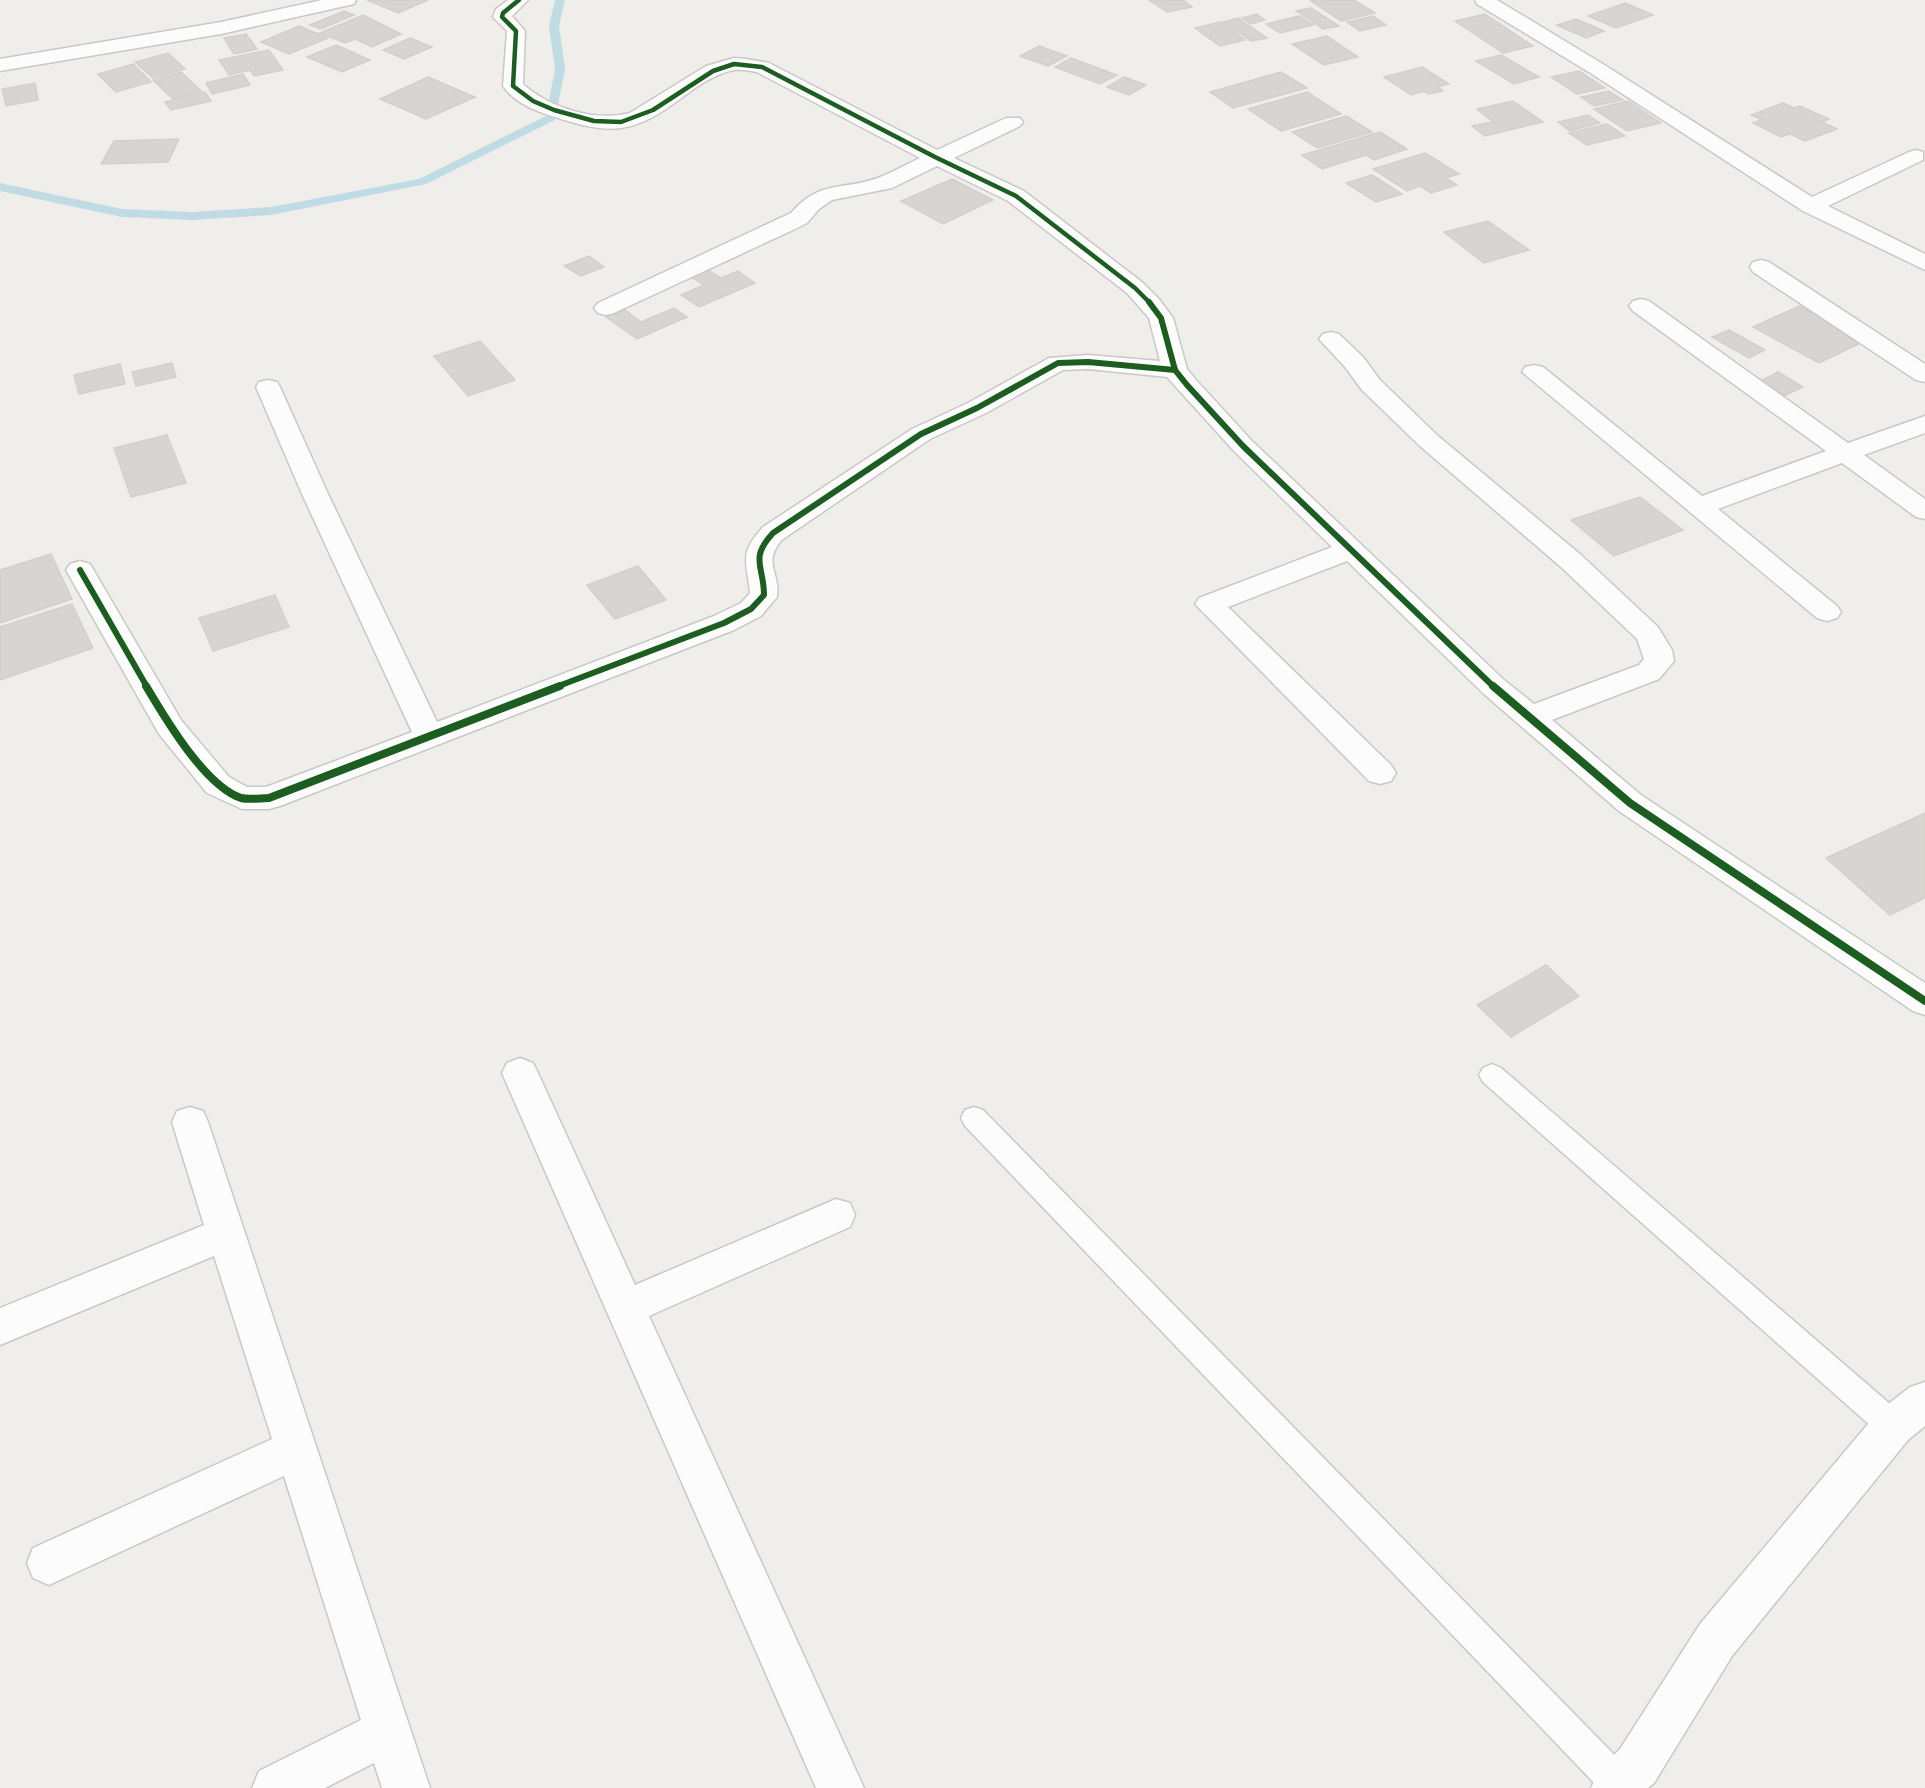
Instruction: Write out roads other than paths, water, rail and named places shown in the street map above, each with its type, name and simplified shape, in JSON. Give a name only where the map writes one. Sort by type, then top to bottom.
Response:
[{"type":"street","points":[[0,65],[221,28],[347,0]]},
{"type":"street","points":[[519,0],[503,13],[502,17],[513,27],[517,35],[513,55],[513,86],[531,101],[603,123],[623,121],[644,115],[697,78],[729,65],[744,64],[762,67],[935,157],[993,184],[1031,206],[1135,288],[1161,318],[1175,370],[1243,446],[1494,687],[1630,803],[1925,1001]]},
{"type":"street","points":[[1488,1],[1811,206],[1925,263]]},
{"type":"street","points":[[606,308],[799,218],[811,204],[825,195],[884,183],[935,157],[1014,122]]},
{"type":"street","points":[[1811,206],[1916,156]]},
{"type":"street","points":[[1761,267],[1925,375]]},
{"type":"street","points":[[1641,306],[1925,511]]},
{"type":"street","points":[[1331,339],[1354,362],[1371,385],[1429,441],[1571,561],[1648,634],[1657,650],[1659,661],[1649,672],[1530,717]]},
{"type":"street","points":[[80,570],[170,727],[218,785],[242,798],[269,798],[430,738],[724,622],[746,611],[763,598],[764,591],[757,556],[761,545],[773,533],[921,434],[977,408],[1045,369],[1058,363],[1088,362],[1175,370]]},
{"type":"street","points":[[1533,372],[1827,612]]},
{"type":"street","points":[[268,387],[315,494],[430,738]]},
{"type":"street","points":[[1698,507],[1925,424]]},
{"type":"street","points":[[1350,550],[1209,604],[1380,773]]},
{"type":"street","points":[[520,1073],[840,1788]]},
{"type":"street","points":[[190,1122],[406,1788]]},
{"type":"street","points":[[625,1308],[836,1215]]},
{"type":"street","points":[[0,1327],[227,1233]]},
{"type":"street","points":[[1620,1787],[1637,1766],[1716,1640],[1909,1413]]},
{"type":"street","points":[[49,1563],[296,1449]]},
{"type":"street","points":[[276,1788],[387,1731]]},
{"type":"lane","points":[[1492,1075],[1909,1413]]},
{"type":"lane","points":[[974,1118],[1620,1787]]},
{"type":"waterway","points":[[0,187],[122,213],[193,216],[271,211],[422,182],[551,118],[560,69],[554,26],[560,0]]}]
